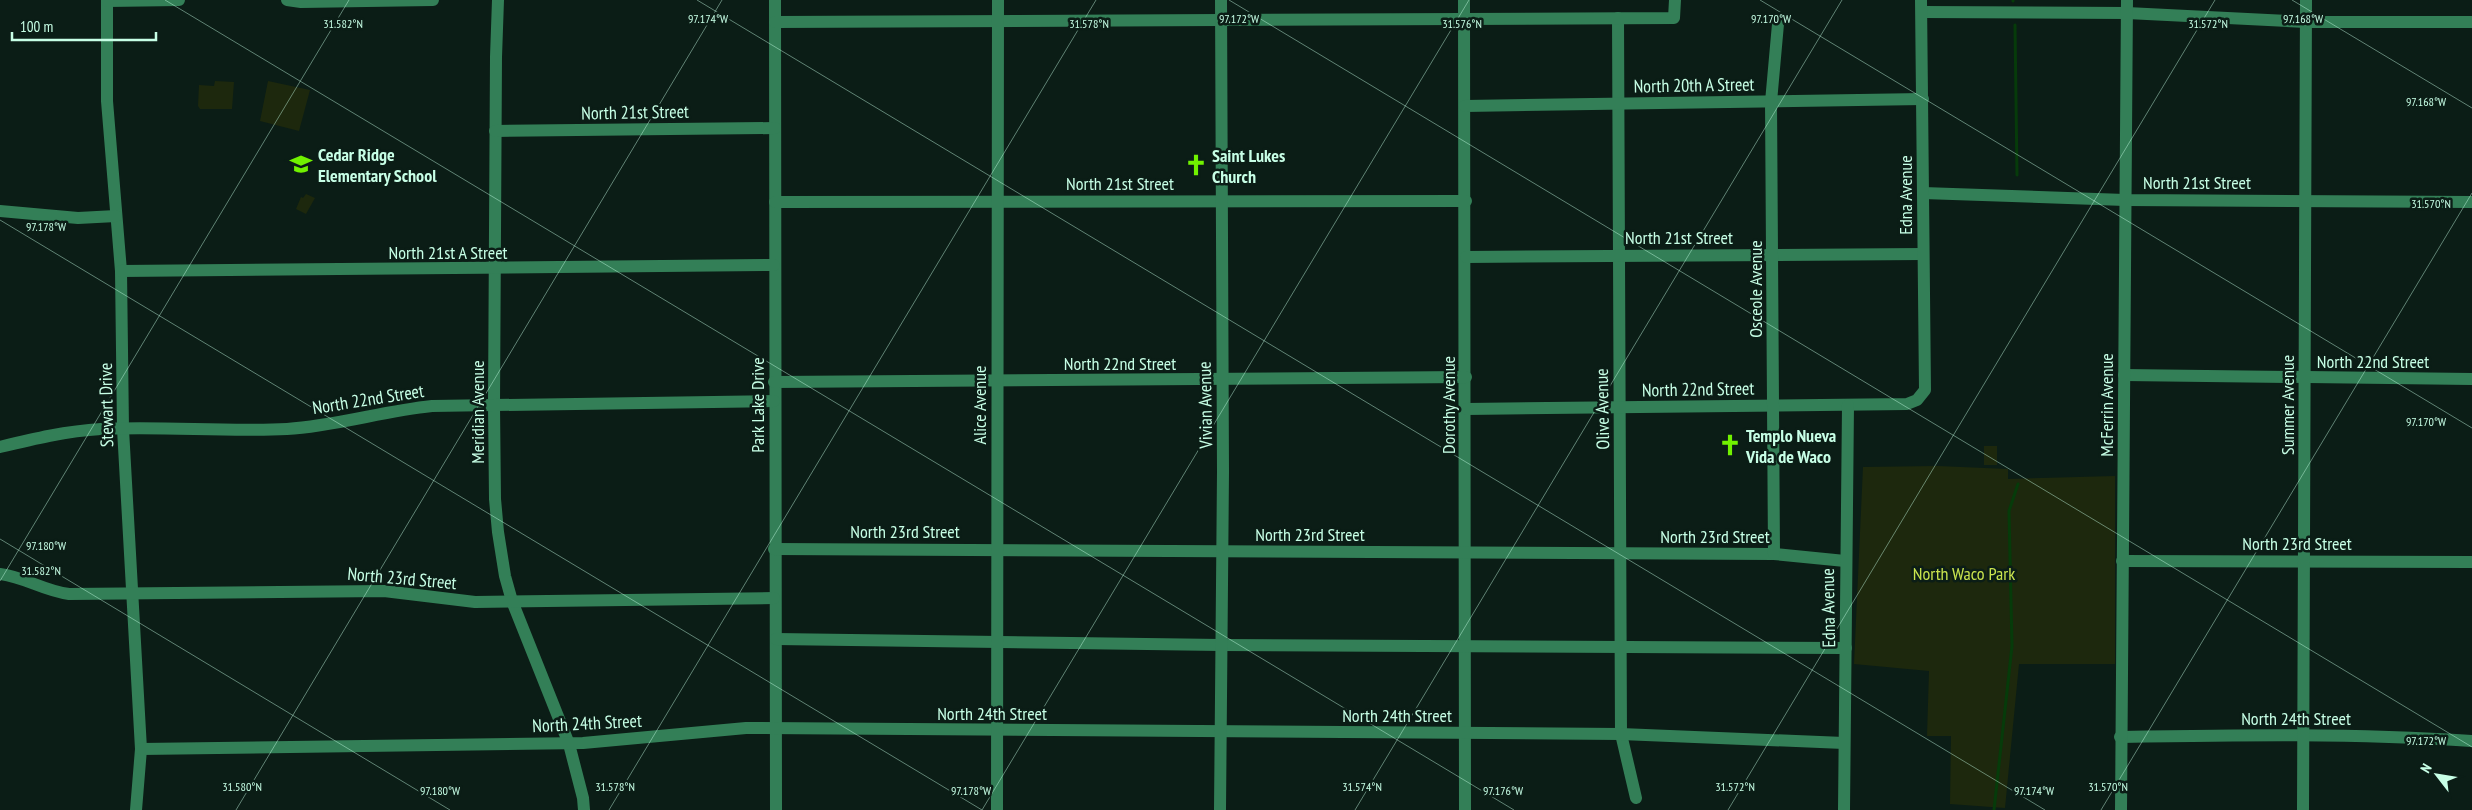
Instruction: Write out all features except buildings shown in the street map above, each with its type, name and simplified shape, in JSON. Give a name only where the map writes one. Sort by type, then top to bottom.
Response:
[{"type":"street","points":[[107,0],[179,0]]},
{"type":"street","name":"Stewart Drive","points":[[107,0],[107,101],[121,270],[123,429],[141,749],[136,810]]},
{"type":"street","points":[[287,0],[301,2],[433,0]]},
{"type":"street","name":"Meridian Avenue","points":[[498,0],[494,269],[495,499],[498,532],[505,576],[512,601],[569,744],[583,798],[584,810]]},
{"type":"street","name":"Park Lake Drive","points":[[775,0],[774,598],[777,730],[776,810]]},
{"type":"street","name":"Alice Avenue","points":[[997,810],[998,0]]},
{"type":"street","name":"Vivian Avenue","points":[[1220,810],[1222,551],[1221,0]]},
{"type":"street","name":"Dorothy Avenue","points":[[1464,0],[1466,201],[1465,810]]},
{"type":"street","points":[[775,22],[1674,18],[1675,0]]},
{"type":"street","name":"Summer Avenue","points":[[2303,810],[2306,0]]},
{"type":"street","points":[[1922,6],[2127,6],[2306,22],[2472,22]]},
{"type":"street","name":"Edna Avenue","points":[[1922,6],[1925,390]]},
{"type":"street","name":"McFerrin Avenue","points":[[2121,810],[2120,737],[2127,6]]},
{"type":"street","name":"Olive Avenue","points":[[1618,18],[1621,734],[1636,798]]},
{"type":"street","name":"Osceole Avenue","points":[[1774,554],[1771,102],[1778,24]]},
{"type":"street","name":"North 20th A Street","points":[[1465,106],[1923,99]]},
{"type":"street","name":"North 21st Street","points":[[496,131],[775,128]]},
{"type":"street","name":"North 21st Street","points":[[1923,193],[2125,200],[2472,202]]},
{"type":"street","name":"North 21st Street","points":[[775,202],[1466,201]]},
{"type":"street","points":[[0,211],[78,218],[116,216]]},
{"type":"street","name":"North 21st Street","points":[[1466,257],[1923,254]]},
{"type":"street","name":"North 21st A Street","points":[[121,270],[494,269],[774,265]]},
{"type":"street","name":"North 22nd Street","points":[[2124,375],[2472,379]]},
{"type":"street","name":"North 22nd Street","points":[[774,382],[1466,377]]},
{"type":"street","name":"North 22nd Street","points":[[1466,409],[1907,404],[1921,397],[1925,390]]},
{"type":"street","name":"North 22nd Street","points":[[0,447],[71,432],[123,429],[287,429],[340,422],[396,410],[432,406],[774,401]]},
{"type":"street","name":"Edna Avenue","points":[[1844,810],[1848,405]]},
{"type":"street","name":"North 23rd Street","points":[[774,548],[1774,554],[1845,561]]},
{"type":"street","name":"North 23rd Street","points":[[2122,561],[2472,562]]},
{"type":"street","name":"North 23rd Street","points":[[0,574],[22,579],[56,593],[384,591],[451,600],[512,601],[774,598]]},
{"type":"street","points":[[776,639],[1221,645],[1846,648]]},
{"type":"street","name":"North 24th Street","points":[[141,749],[569,744],[725,729],[1621,734],[1844,743]]},
{"type":"street","name":"North 24th Street","points":[[2120,737],[2304,734],[2393,736],[2472,741]]},
{"type":"green space","points":[[215,81],[234,82],[232,109],[200,109],[198,106],[199,85],[214,86]]},
{"type":"green space","points":[[268,81],[310,90],[299,131],[260,121]]},
{"type":"green space","points":[[306,194],[315,198],[306,214],[296,209],[301,197],[303,198]]},
{"type":"green space","points":[[1984,446],[1997,446],[1997,465],[1984,465]]},
{"type":"green space","name":"North Waco Park","points":[[1938,466],[2008,469],[2008,479],[2115,476],[2115,664],[2019,664],[2005,808],[1950,804],[1951,736],[1927,736],[1929,671],[1854,664],[1863,467]]},
{"type":"waterway","points":[[2015,25],[2017,175]]},
{"type":"waterway","points":[[1994,810],[2012,646],[2009,511],[2018,484]]},
{"type":"place","name":"Cedar Ridge Elementary School","points":[[301,164]]},
{"type":"place","name":"Saint Lukes Church","points":[[1196,165]]},
{"type":"place","name":"Templo Nueva Vida de Waco","points":[[1730,445]]}]
